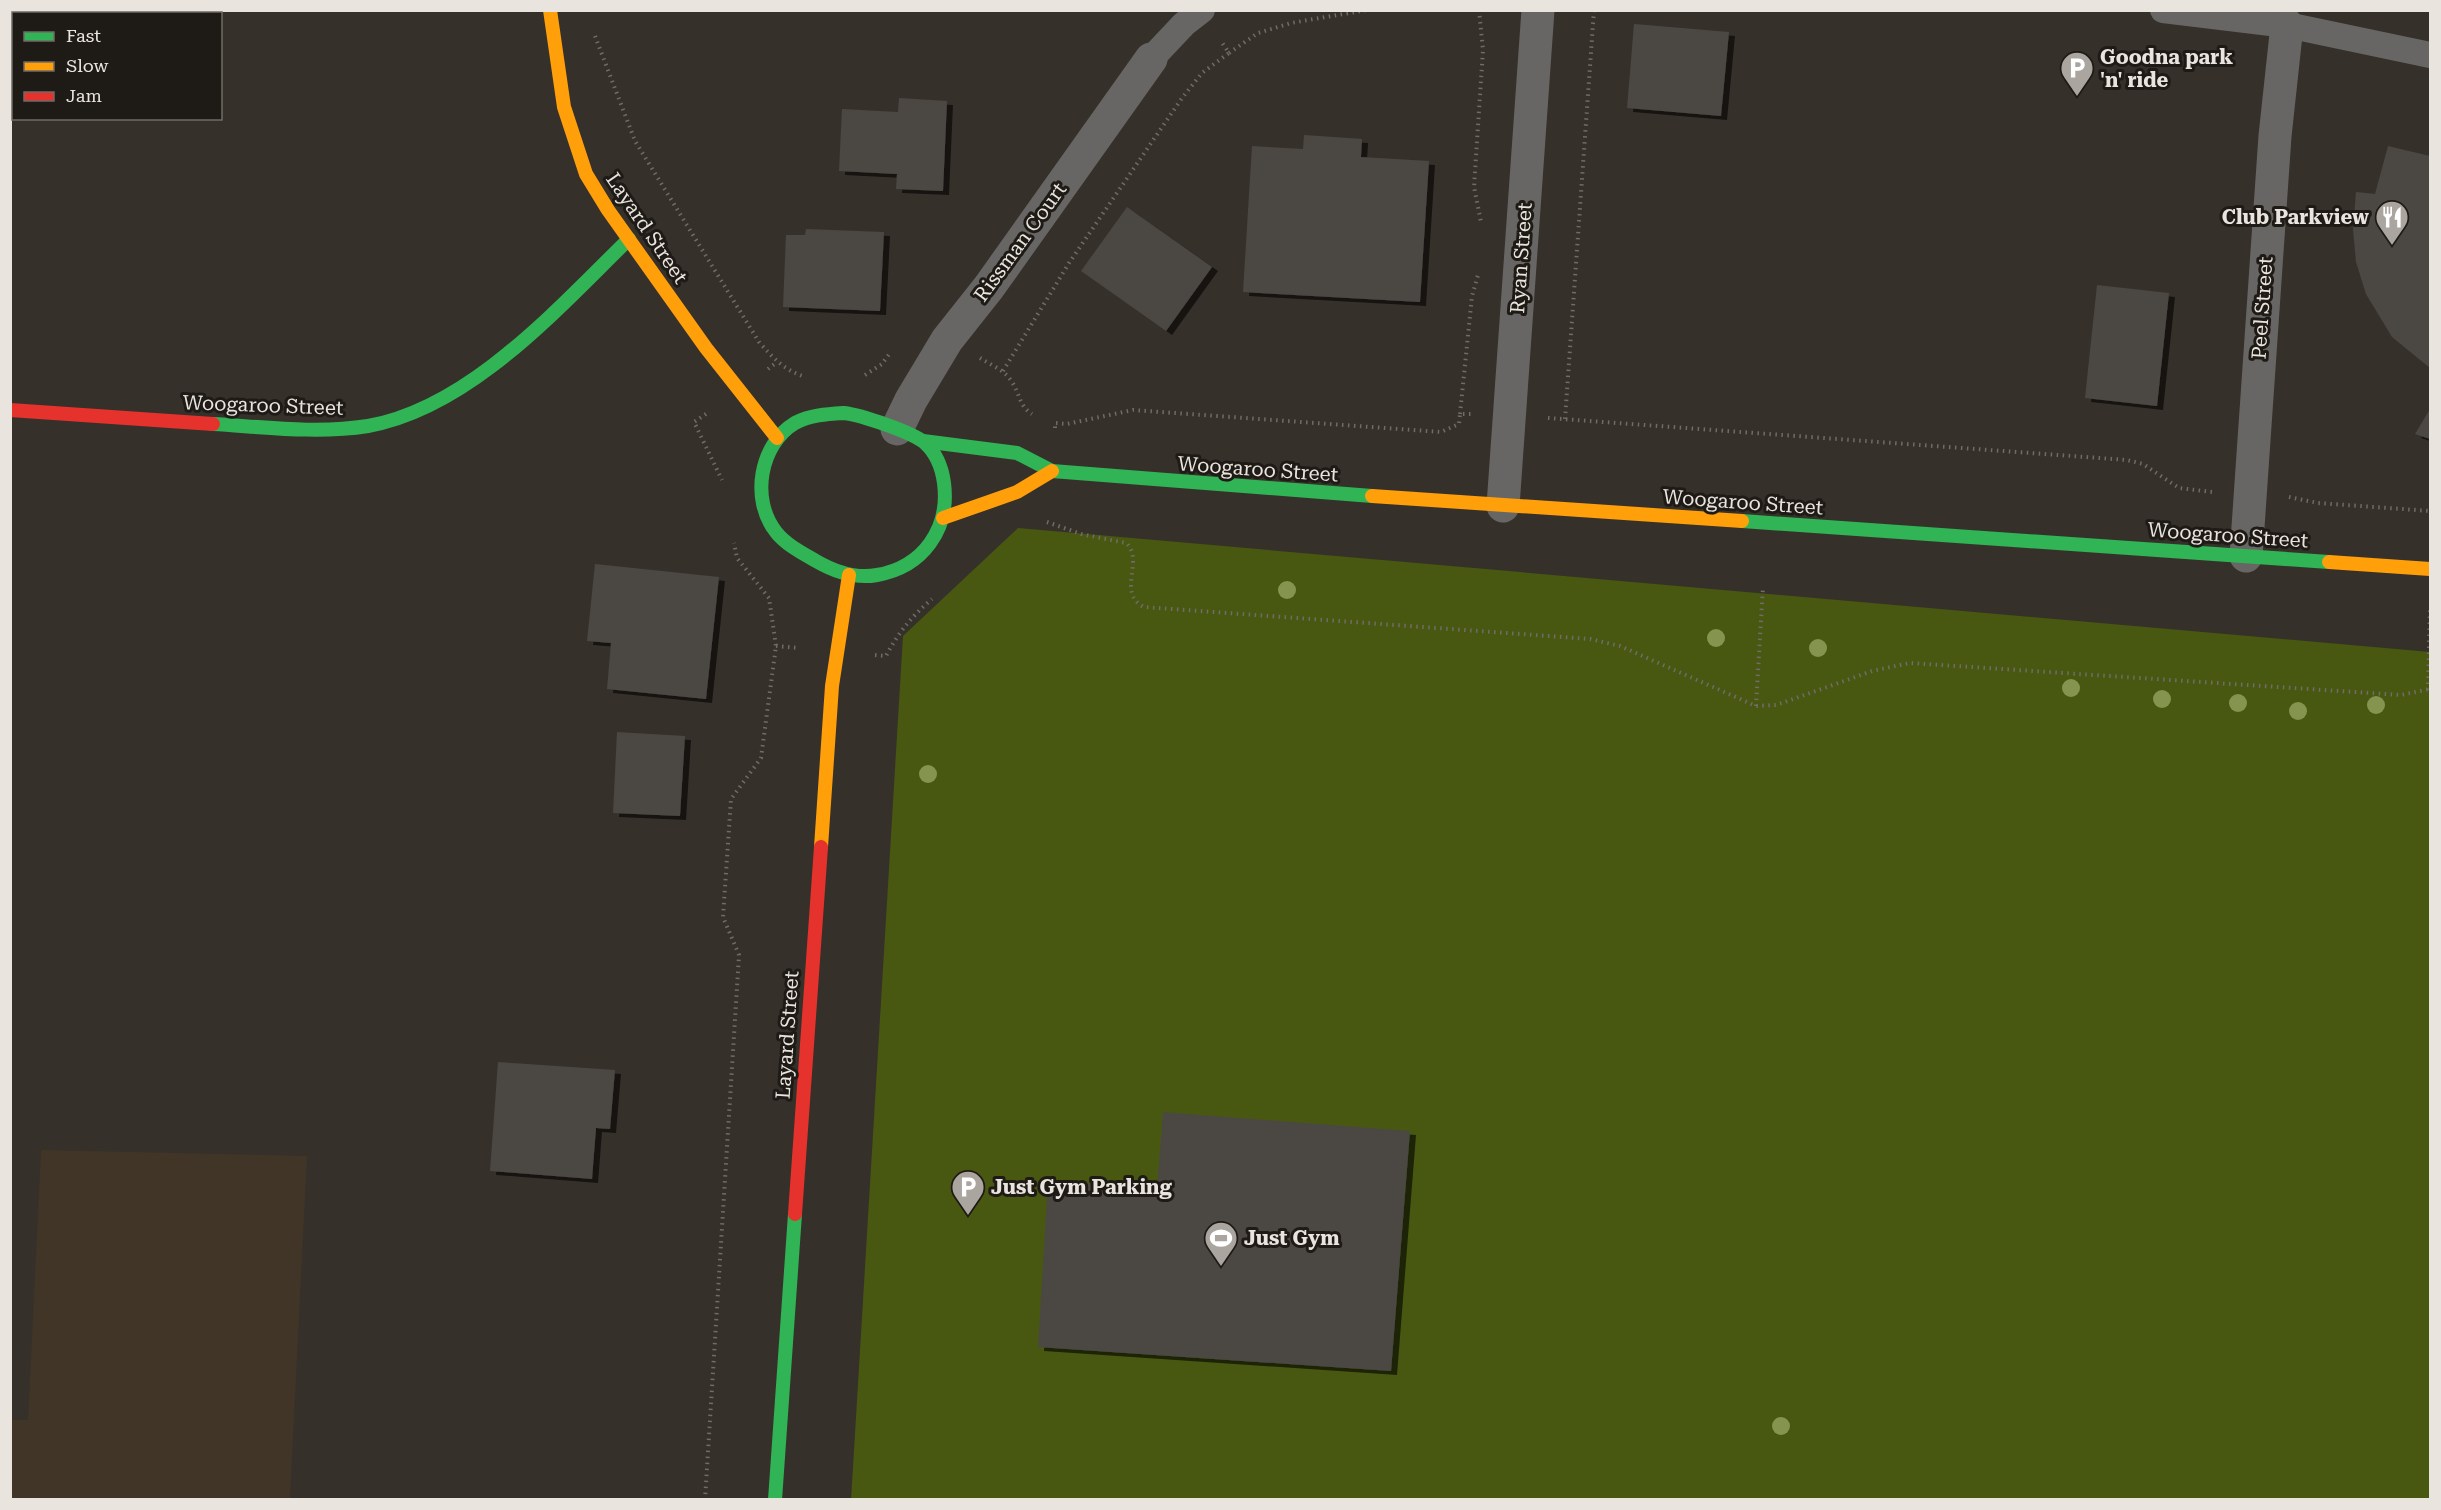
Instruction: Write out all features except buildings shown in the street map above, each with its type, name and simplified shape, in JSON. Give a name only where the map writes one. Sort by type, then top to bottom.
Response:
[{"type":"main road","name":"Layard Street","points":[[550,10],[565,112],[582,164],[629,239],[738,390],[777,438]]},
{"type":"main road","name":"Woogaroo Street","points":[[10,410],[304,430],[344,430],[379,423],[429,403],[473,379],[511,348],[629,239]]},
{"type":"main road","points":[[830,414],[860,415],[910,435],[931,448],[942,469],[945,492],[943,518],[940,530],[933,542],[915,560],[889,573],[849,575],[785,541],[769,520],[763,497],[762,474],[767,454],[777,438],[803,420],[830,414]]},
{"type":"main road","name":"Woogaroo Street","points":[[910,435],[1017,453],[1052,471],[1503,506],[2430,569]]},
{"type":"main road","points":[[943,518],[1017,492],[1052,471]]},
{"type":"main road","name":"Layard Street","points":[[775,1500],[832,686],[849,575]]},
{"type":"street","name":"Ryan Street","points":[[1503,506],[1538,10]]},
{"type":"street","name":"Peel Street","points":[[2246,556],[2275,136],[2288,26]]},
{"type":"street","name":"Rissman Court","points":[[910,435],[911,400],[947,339],[989,287],[1151,59]]},
{"type":"lane","points":[[2163,10],[2288,26],[2430,55]]},
{"type":"lane","points":[[1151,59],[1184,24],[1202,11]]},
{"type":"path","points":[[1003,371],[1069,263],[1182,98],[1202,73],[1258,33],[1291,23],[1367,10]]},
{"type":"path","points":[[1479,10],[1483,50],[1474,188],[1484,234]]},
{"type":"path","points":[[1565,419],[1594,10]]},
{"type":"path","points":[[1202,11],[1229,53]]},
{"type":"path","points":[[594,32],[635,141],[759,342],[777,362],[793,373],[807,377]]},
{"type":"path","points":[[1050,521],[1055,423],[1067,424],[1133,410],[1441,432],[1459,424],[1472,296],[1480,271]]},
{"type":"path","points":[[861,376],[872,372],[882,364],[896,346]]},
{"type":"path","points":[[726,489],[694,422],[777,362]]},
{"type":"path","points":[[1460,414],[1510,415],[2127,460],[2143,464],[2179,488],[2300,498],[2318,503],[2430,511]]},
{"type":"path","points":[[1038,522],[1050,521],[1081,534],[1126,543],[1132,554],[1131,591],[1134,599],[1144,607],[1590,639],[1620,646],[1756,706],[1776,705],[1872,671],[1910,663],[2401,695],[2429,689],[2430,598]]},
{"type":"path","points":[[705,1500],[739,955],[723,917],[731,799],[761,758],[776,645],[769,598],[737,558],[733,536]]},
{"type":"path","points":[[1756,706],[1763,586]]},
{"type":"path","points":[[886,656],[898,634],[915,613],[941,591]]},
{"type":"shaded area","points":[[41,1150],[307,1156],[290,1499],[11,1499],[11,1420],[28,1420]]},
{"type":"green space","points":[[1018,528],[2430,652],[2430,1499],[851,1500],[903,636]]},
{"type":"traffic: fast","points":[[213,424],[329,429],[368,426],[406,416],[442,399],[477,377],[510,352],[573,295],[629,239]]},
{"type":"traffic: fast","points":[[844,413],[886,425],[925,443],[938,461],[943,477],[945,500],[938,530],[920,555],[893,571],[861,576],[845,574],[823,565],[784,540],[776,532],[763,504],[761,489],[767,458],[783,432],[807,418],[844,413]]},
{"type":"traffic: fast","points":[[923,441],[1017,453],[1052,471],[1372,496]]},
{"type":"traffic: fast","points":[[1742,521],[2329,562]]},
{"type":"traffic: fast","points":[[775,1500],[795,1214]]},
{"type":"traffic: slow","points":[[550,10],[564,107],[586,174],[608,210],[706,348],[777,438]]},
{"type":"traffic: slow","points":[[943,518],[1017,492],[1052,471]]},
{"type":"traffic: slow","points":[[1372,496],[1742,521]]},
{"type":"traffic: slow","points":[[2329,562],[2430,569]]},
{"type":"traffic: slow","points":[[821,847],[832,686],[849,575]]},
{"type":"traffic: jam","points":[[10,410],[213,424]]},
{"type":"traffic: jam","points":[[795,1214],[821,847]]},
{"type":"place","name":"Goodna park 'n' ride","points":[[2077,97]]},
{"type":"place","name":"Club Parkview","points":[[2392,246]]},
{"type":"place","name":"Just Gym Parking","points":[[968,1216]]},
{"type":"place","name":"Just Gym","points":[[1221,1267]]}]
